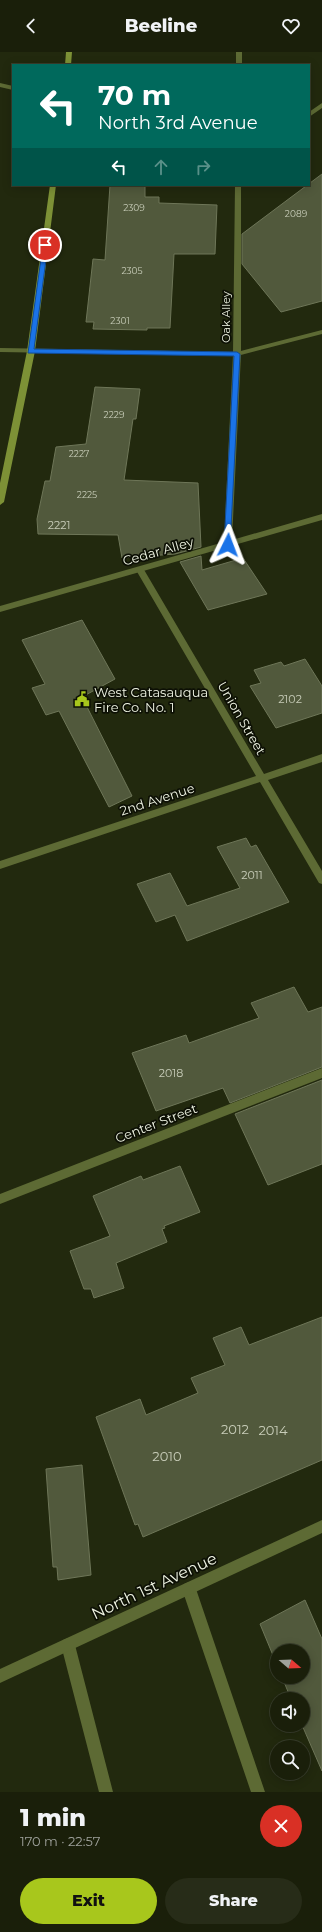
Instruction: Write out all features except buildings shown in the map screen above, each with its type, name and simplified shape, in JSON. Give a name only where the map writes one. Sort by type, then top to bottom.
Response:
[{"type":"main road","points":[[68,64],[70,52]]},
{"type":"main road","points":[[0,502],[31,351],[53,186]]},
{"type":"street","points":[[239,52],[239,64]]},
{"type":"street","points":[[0,85],[12,88]]},
{"type":"street","points":[[310,114],[322,105]]},
{"type":"street","name":"Oak Alley","points":[[228,545],[237,354],[238,186]]},
{"type":"street","points":[[0,350],[237,354],[322,332]]},
{"type":"street","name":"Cedar Alley","points":[[0,609],[322,517]]},
{"type":"street","name":"Union Street","points":[[140,570],[322,880]]},
{"type":"street","name":"2nd Avenue","points":[[0,865],[322,758]]},
{"type":"street","name":"Center Street","points":[[0,1199],[322,1073]]},
{"type":"street","name":"North 1st Avenue","points":[[0,1676],[322,1526]]},
{"type":"street","points":[[189,1589],[258,1792]]},
{"type":"street","points":[[68,1645],[106,1792]]},
{"type":"place","name":"West Catasauqua Fire Co. No. 1","points":[[82,699]]},
{"type":"route","points":[[45,245],[31,351],[237,354],[228,545]]}]
